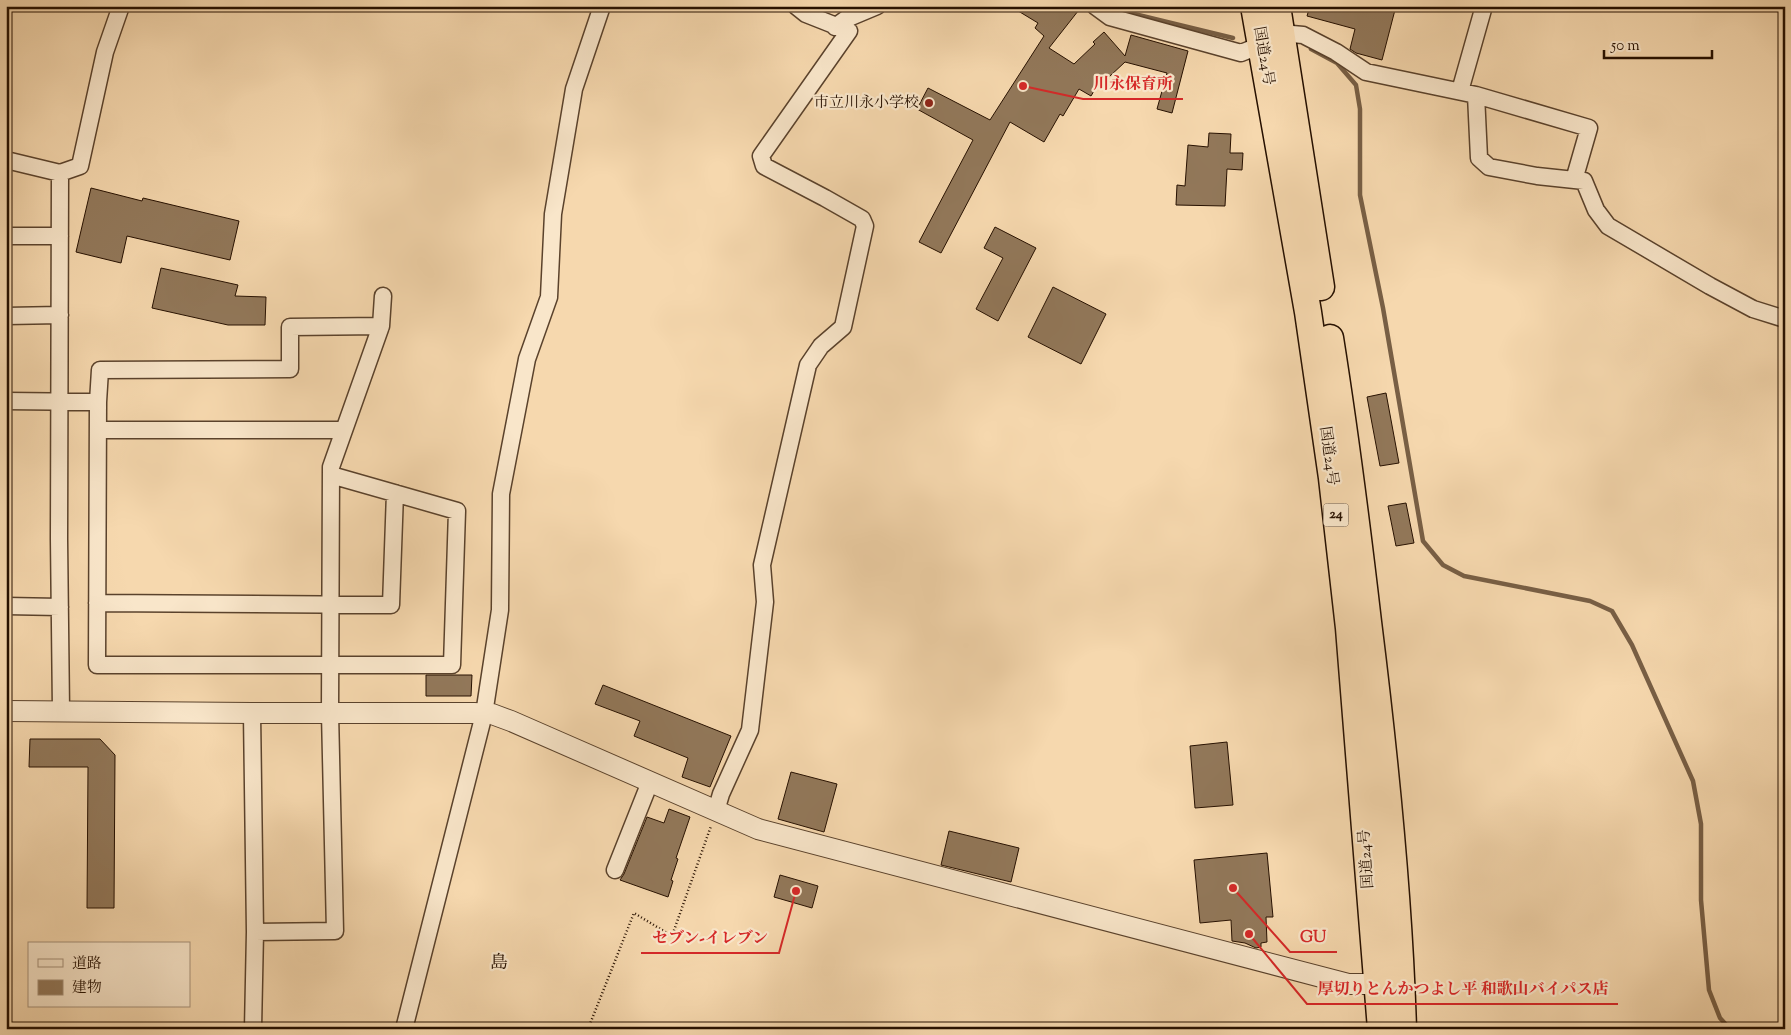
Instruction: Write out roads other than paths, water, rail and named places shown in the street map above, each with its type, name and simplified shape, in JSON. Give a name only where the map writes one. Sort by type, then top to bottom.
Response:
[{"type":"highway","name":"国道24号","points":[[1254,6],[1271,39],[1349,466],[1384,749],[1396,881],[1403,1029]]},
{"type":"highway","name":"国道24号","points":[[1277,6],[1271,39],[1332,478],[1349,628],[1381,1029]]},
{"type":"street","points":[[6,160],[60,173],[80,166],[105,52],[121,6]]},
{"type":"street","points":[[404,1029],[484,714],[500,610],[501,494],[527,359],[549,297],[554,214],[574,89],[602,6]]},
{"type":"street","points":[[716,811],[721,794],[750,730],[765,602],[762,565],[808,365],[821,346],[843,327],[856,276],[865,226],[862,219],[764,166],[761,156],[849,31],[806,14],[796,6]]},
{"type":"street","points":[[835,27],[846,19],[877,6]]},
{"type":"street","points":[[1096,6],[1110,17],[1241,53],[1271,39],[1303,35],[1336,52],[1366,72],[1468,93],[1589,128],[1574,180]]},
{"type":"street","points":[[1484,6],[1468,93],[1479,158],[1489,167],[1537,176],[1584,181],[1596,210],[1608,226],[1753,309],[1785,319]]},
{"type":"street","points":[[60,173],[61,711]]},
{"type":"street","points":[[6,236],[60,236]]},
{"type":"street","points":[[255,932],[335,932],[330,713],[330,467],[381,326],[383,296]]},
{"type":"street","points":[[6,316],[60,315]]},
{"type":"street","points":[[331,475],[457,511],[452,665],[97,665],[98,402],[100,370],[290,369],[290,327],[381,326]]},
{"type":"street","points":[[6,401],[98,402]]},
{"type":"street","points":[[98,430],[344,430]]},
{"type":"street","points":[[97,603],[391,605],[395,493]]},
{"type":"street","points":[[6,606],[60,607]]},
{"type":"street","points":[[6,711],[484,714],[511,721],[758,829],[1348,984],[1402,983]]},
{"type":"street","points":[[252,713],[255,932],[254,1029]]},
{"type":"street","points":[[615,870],[650,782]]},
{"type":"waterway","points":[[1109,6],[1126,12],[1233,38]]},
{"type":"waterway","points":[[1311,49],[1337,63],[1356,85],[1360,109],[1360,195],[1383,308],[1423,541],[1443,565],[1464,576],[1590,601],[1612,611],[1632,645],[1693,781],[1701,824],[1701,900],[1709,990],[1720,1018],[1730,1029]]},
{"type":"place","name":"川永保育所","points":[[1023,86]]},
{"type":"place","name":"市立川永小学校","points":[[929,103]]},
{"type":"place","name":"GU","points":[[1233,888]]},
{"type":"place","name":"セブン-イレブン","points":[[796,891]]},
{"type":"place","name":"厚切りとんかつよし平 和歌山バイパス店","points":[[1249,934]]},
{"type":"district","name":"島","points":[[499,964]]}]
